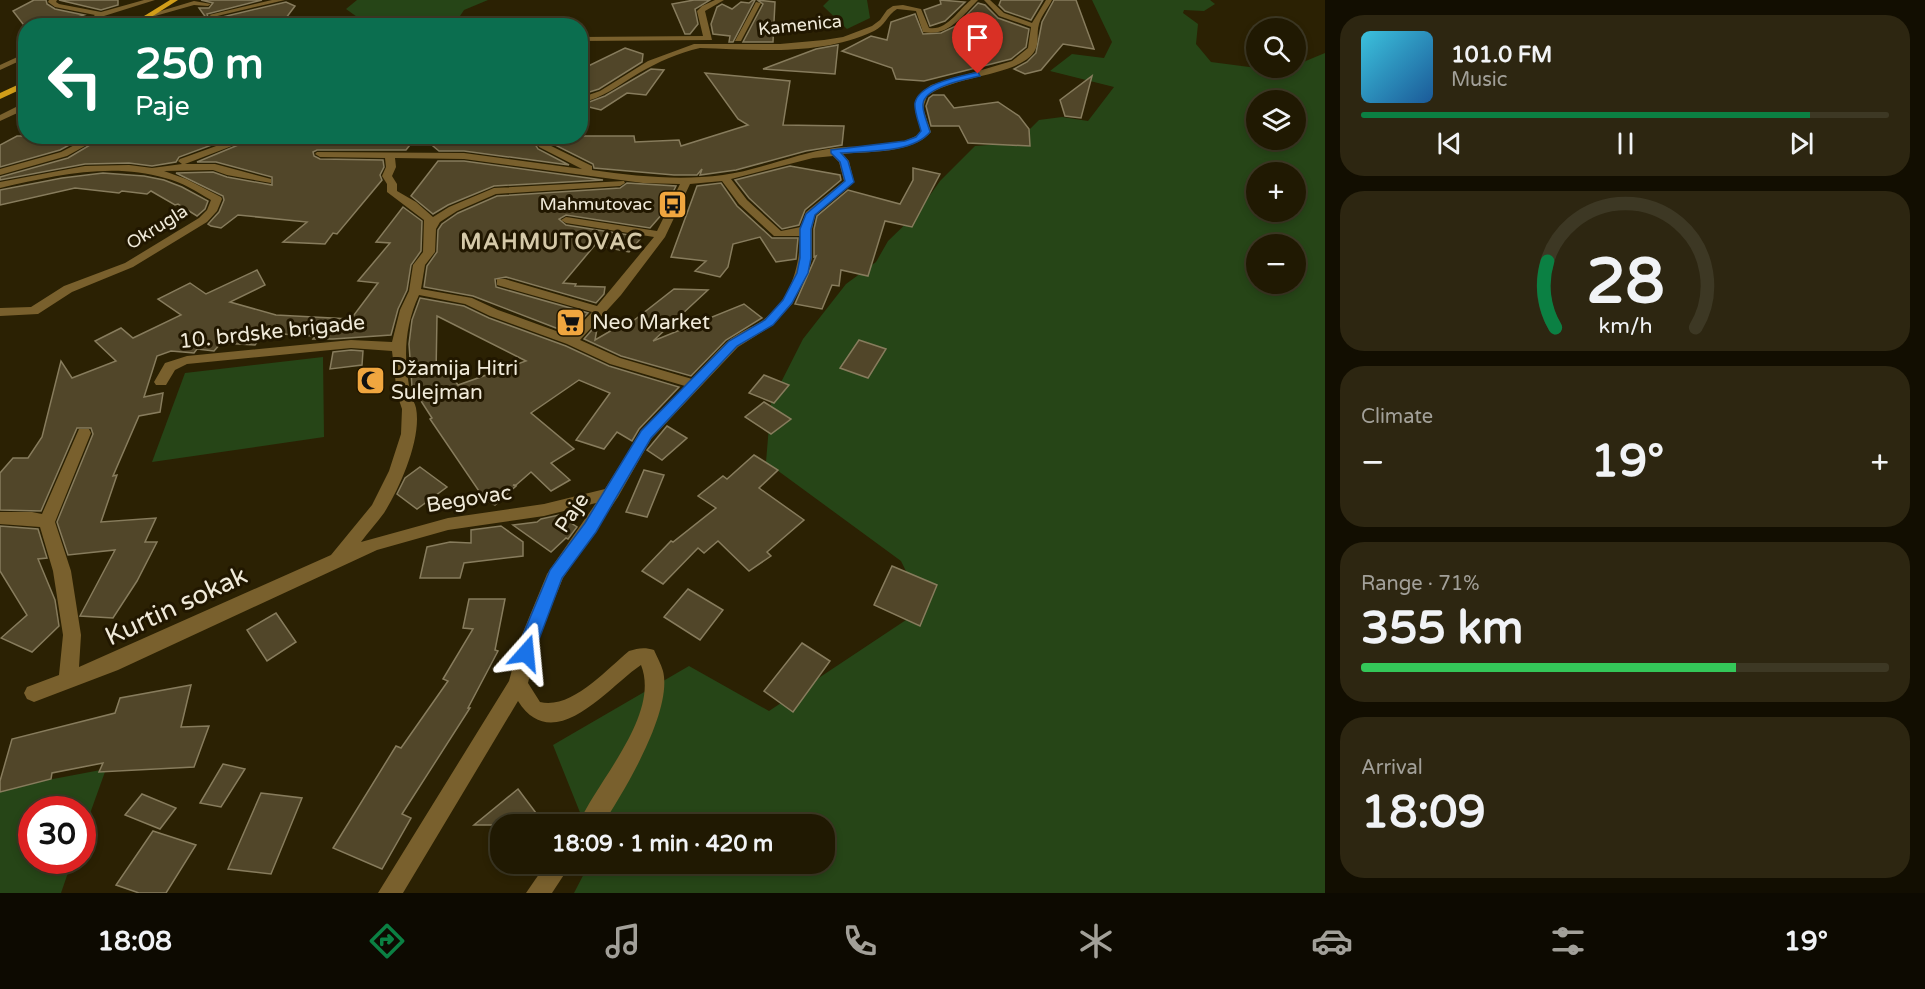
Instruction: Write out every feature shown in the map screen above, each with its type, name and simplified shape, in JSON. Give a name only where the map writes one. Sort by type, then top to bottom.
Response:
[{"type":"main road","points":[[145,18],[175,0]]},
{"type":"main road","points":[[0,96],[18,87]]},
{"type":"street","points":[[54,0],[51,2],[57,6],[100,14]]},
{"type":"street","points":[[94,18],[100,14],[152,0]]},
{"type":"street","points":[[210,18],[213,15],[282,0]]},
{"type":"street","points":[[706,38],[701,12],[704,7],[721,0]]},
{"type":"street","name":"Kamenica","points":[[697,46],[772,46],[837,39],[860,34],[876,27],[882,23],[889,10],[897,7],[919,10],[926,30],[937,32],[945,28],[975,0]]},
{"type":"street","points":[[987,0],[991,7],[1000,14],[1034,26]]},
{"type":"street","points":[[320,154],[464,156],[644,180],[686,182],[725,178],[834,152],[906,144],[919,139],[926,132],[919,105],[922,97],[943,83],[1016,64],[1027,56],[1035,39],[1034,26],[1049,0]]},
{"type":"street","points":[[148,16],[205,2],[213,9],[213,15]]},
{"type":"street","points":[[588,39],[738,39],[758,3]]},
{"type":"street","name":"Kamenica","points":[[588,99],[612,90],[636,71],[697,46],[738,39]]},
{"type":"street","points":[[0,68],[18,59]]},
{"type":"street","points":[[0,109],[18,107]]},
{"type":"street","points":[[0,118],[18,109]]},
{"type":"street","points":[[0,172],[88,144]]},
{"type":"street","points":[[142,170],[209,153],[233,144]]},
{"type":"street","points":[[541,144],[574,163],[606,175]]},
{"type":"street","points":[[725,178],[743,202],[778,234],[798,233],[806,229],[810,214],[849,182],[844,161],[834,152]]},
{"type":"street","points":[[337,559],[378,509],[396,471],[408,434],[409,409],[404,394],[398,347],[406,310],[415,291],[419,266],[429,252],[430,229],[429,219],[412,204],[392,192],[392,184],[387,176],[391,167],[390,156]]},
{"type":"street","points":[[142,170],[190,166],[215,167],[267,181]]},
{"type":"street","name":"Okrugla","points":[[0,185],[81,170],[142,170],[169,176],[217,199],[212,211],[174,239],[129,265],[68,289],[34,311],[0,312]]},
{"type":"street","points":[[430,229],[436,220],[453,209],[494,191],[644,180]]},
{"type":"street","points":[[572,341],[601,311],[661,235],[686,182]]},
{"type":"street","points":[[566,220],[661,235]]},
{"type":"street","name":"Paje","points":[[390,893],[518,684],[530,637],[556,574],[612,493],[646,435],[733,344],[769,322],[788,301],[802,273],[806,258],[806,229]]},
{"type":"street","points":[[501,282],[601,311]]},
{"type":"street","points":[[415,291],[468,301],[572,341],[615,361],[694,384]]},
{"type":"street","name":"10. brdske brigade","points":[[161,382],[165,369],[187,360],[351,344],[398,347]]},
{"type":"street","points":[[68,680],[72,635],[62,571],[47,522],[84,433]]},
{"type":"street","name":"Begovac","points":[[337,559],[373,544],[425,529],[475,518],[564,506],[612,493]]},
{"type":"street","points":[[0,518],[32,518],[47,522]]},
{"type":"street","name":"Kurtin sokak","points":[[34,693],[111,664],[337,559]]},
{"type":"street","points":[[518,684],[534,709],[550,713],[564,711],[585,699],[636,657],[647,656],[653,663],[655,676],[651,702],[634,748],[609,798],[597,814]]},
{"type":"street","points":[[538,893],[552,874]]},
{"type":"green space","points":[[357,0],[488,0],[464,10],[459,18],[359,18],[346,9]]},
{"type":"green space","points":[[829,0],[867,0],[870,18],[847,29],[823,6]]},
{"type":"green space","points":[[1092,0],[1210,0],[1215,4],[1204,11],[1184,10],[1183,13],[1198,24],[1196,44],[1211,62],[1246,67],[1246,78],[1306,78],[1306,61],[1325,53],[1325,893],[574,893],[584,874],[835,874],[835,814],[581,814],[553,745],[689,666],[769,711],[924,608],[901,561],[766,462],[771,402],[803,339],[846,284],[876,262],[888,241],[918,212],[940,181],[975,146],[1016,143],[1039,120],[1062,117],[1088,121],[1114,87],[1050,71],[1072,54],[1104,58],[1112,42]]},
{"type":"green space","points":[[323,357],[324,437],[152,462],[185,373]]},
{"type":"green space","points":[[106,769],[96,797],[18,796],[18,874],[68,874],[61,893],[0,893],[0,789]]},
{"type":"building","points":[[34,0],[46,0],[47,4],[55,9],[84,15],[78,17],[80,18],[18,18],[13,11]]},
{"type":"building","points":[[59,0],[118,0],[118,5],[101,10]]},
{"type":"building","points":[[201,0],[262,0],[207,14],[211,18],[206,18],[199,8],[209,8],[213,3]]},
{"type":"building","points":[[710,0],[695,9],[698,24],[690,34],[685,34],[672,4]]},
{"type":"building","points":[[755,0],[733,42],[729,42],[730,36],[713,34],[711,24],[717,7],[722,4],[732,9],[741,2],[749,3]]},
{"type":"building","points":[[757,0],[775,2],[773,42],[743,42],[763,4]]},
{"type":"building","points":[[940,0],[965,2],[945,21],[930,26],[924,10],[941,4]]},
{"type":"building","points":[[1001,0],[1043,0],[1031,20],[1005,11],[999,5]]},
{"type":"building","points":[[1054,0],[1076,0],[1094,49],[1063,44],[1041,70],[1025,74],[1014,69],[1027,62],[1036,53],[1042,22]]},
{"type":"building","points":[[286,2],[295,6],[286,18],[218,18]]},
{"type":"building","points":[[978,3],[985,5],[998,18],[1029,29],[1026,47],[1011,59],[924,81],[896,79],[892,68],[842,51],[871,36],[887,40],[891,22],[915,14],[923,34],[941,33],[956,26]]},
{"type":"building","points":[[838,45],[835,74],[763,69],[816,49]]},
{"type":"building","points":[[625,48],[643,54],[642,62],[599,89],[588,92],[588,66]]},
{"type":"building","points":[[651,69],[664,70],[646,95],[627,93],[601,110],[588,107],[588,102],[605,96]]},
{"type":"building","points":[[705,73],[790,81],[783,125],[844,126],[842,145],[806,151],[736,170],[700,175],[702,169],[697,175],[674,175],[594,168],[593,164],[553,144],[588,144],[588,136],[634,136],[635,142],[679,140],[681,146],[748,125],[738,119]]},
{"type":"building","points":[[1092,76],[1081,118],[1065,116],[1060,100]]},
{"type":"building","points":[[933,95],[944,95],[954,108],[998,102],[1019,116],[1029,129],[1030,146],[968,143],[959,126],[931,126],[926,106]]},
{"type":"building","points":[[17,136],[18,144],[71,144],[60,150],[0,167],[0,145]]},
{"type":"building","points":[[92,144],[214,144],[179,157],[176,162],[152,166],[129,163],[85,164],[0,180],[0,177],[68,158]]},
{"type":"building","points":[[241,144],[411,144],[406,150],[317,150],[313,152],[314,156],[320,159],[383,160],[384,167],[380,175],[382,180],[337,234],[333,233],[325,244],[283,242],[307,222],[238,215],[221,228],[211,226],[208,224],[219,212],[224,200],[223,196],[176,173],[213,172],[227,177],[272,185],[272,177],[216,162],[197,162]]},
{"type":"building","points":[[431,144],[535,144],[538,149],[569,165],[464,151],[439,151]]},
{"type":"building","points":[[438,161],[464,161],[603,180],[494,186],[448,205],[433,214],[411,196]]},
{"type":"building","points":[[790,166],[840,175],[841,180],[805,210],[799,225],[782,229],[749,198],[735,180]]},
{"type":"building","points":[[913,168],[940,174],[912,227],[885,221],[868,276],[841,270],[839,286],[832,285],[822,309],[795,304],[816,256],[814,257],[814,229],[817,216],[848,190],[900,204],[913,180]]},
{"type":"building","points":[[103,173],[164,180],[208,201],[205,209],[197,216],[151,191],[147,194],[122,191],[119,193],[75,188],[0,205],[0,190]]},
{"type":"building","points":[[627,183],[676,186],[663,213],[650,228],[566,215],[559,219],[566,225],[642,237],[629,252],[595,245],[563,283],[576,284],[575,286],[605,287],[604,294],[596,303],[506,277],[495,279],[496,287],[588,313],[569,333],[473,296],[424,287],[427,266],[437,252],[438,230],[442,224],[458,213],[497,196],[620,188]]},
{"type":"building","points":[[721,183],[737,206],[772,238],[798,238],[796,259],[776,262],[760,237],[733,244],[728,267],[720,277],[695,271],[706,261],[671,257],[697,186]]},
{"type":"building","points":[[403,207],[422,221],[421,251],[411,265],[407,290],[398,309],[391,335],[313,339],[315,336],[264,333],[255,345],[221,343],[214,351],[197,349],[194,353],[171,351],[157,356],[144,397],[163,393],[160,412],[139,416],[113,476],[117,475],[101,522],[156,518],[145,542],[157,542],[137,581],[113,618],[80,616],[115,550],[68,555],[57,522],[93,434],[91,428],[77,428],[41,511],[0,510],[0,473],[13,458],[28,458],[42,437],[61,361],[72,378],[116,361],[95,341],[121,328],[133,338],[181,315],[158,299],[190,283],[206,294],[257,270],[265,285],[230,302],[276,315],[351,319],[378,283],[358,281],[390,243],[376,242]]},
{"type":"building","points":[[674,289],[708,290],[653,341],[744,304],[762,318],[726,340],[691,376],[621,356],[584,339],[598,323],[595,340],[631,319],[633,321]]},
{"type":"building","points":[[420,298],[464,306],[489,318],[566,346],[609,366],[679,387],[639,429],[632,441],[617,432],[604,449],[576,440],[610,393],[579,380],[531,413],[574,449],[551,463],[570,480],[551,491],[531,472],[513,485],[516,486],[495,505],[485,500],[430,419],[432,418],[412,387],[409,344],[412,320]],"holes":[[[437,316],[526,361],[458,385],[448,371],[436,375]]]},
{"type":"building","points":[[859,340],[886,349],[868,378],[840,368]]},
{"type":"building","points":[[363,351],[362,365],[330,369],[333,352]]},
{"type":"building","points":[[764,375],[789,385],[774,403],[749,393]]},
{"type":"building","points":[[764,402],[791,419],[771,434],[745,417]]},
{"type":"building","points":[[667,426],[687,438],[662,460],[647,450]]},
{"type":"building","points":[[754,455],[778,470],[759,488],[804,520],[767,552],[771,556],[749,571],[718,541],[704,553],[698,548],[663,584],[642,571],[671,541],[673,542],[716,508],[698,496],[723,476],[727,479]]},
{"type":"building","points":[[420,467],[447,487],[417,509],[397,494],[405,478]]},
{"type":"building","points":[[644,470],[664,475],[647,517],[626,512]]},
{"type":"building","points":[[559,515],[577,527],[568,539],[566,538],[551,552],[513,525],[537,522]]},
{"type":"building","points":[[0,526],[38,529],[47,558],[38,559],[55,600],[59,626],[32,652],[1,638],[27,615],[0,571]]},
{"type":"building","points":[[501,526],[523,542],[523,556],[464,563],[460,578],[420,578],[427,547],[450,542],[471,543],[471,530]]},
{"type":"building","points":[[892,566],[937,585],[920,626],[874,605]]},
{"type":"building","points":[[688,589],[723,610],[700,640],[664,617]]},
{"type":"building","points":[[469,599],[505,599],[495,650],[498,651],[468,708],[470,708],[402,814],[411,818],[382,869],[333,848],[396,746],[401,748],[448,681],[443,679],[473,629],[463,628]]},
{"type":"building","points":[[276,613],[296,642],[267,661],[247,630]]},
{"type":"building","points":[[802,643],[830,661],[793,712],[764,691]]},
{"type":"building","points":[[191,685],[181,727],[209,726],[194,767],[99,772],[103,763],[52,773],[51,779],[0,792],[0,781],[12,739],[115,713],[120,698]]},
{"type":"building","points":[[223,764],[245,769],[221,807],[200,803]]},
{"type":"building","points":[[518,789],[537,814],[490,814],[490,825],[474,825]]},
{"type":"building","points":[[261,793],[302,798],[271,874],[228,869]]},
{"type":"building","points":[[142,794],[176,808],[160,829],[125,815]]},
{"type":"building","points":[[153,831],[196,845],[166,893],[139,893],[116,885]]},
{"type":"place","name":"Mahmutovac","points":[[673,204]]},
{"type":"place","name":"Neo Market","points":[[571,322]]},
{"type":"place","name":"Džamija Hitri Sulejman","points":[[370,380]]},
{"type":"district","name":"MAHMUTOVAC","points":[[552,242]]},
{"type":"route","points":[[526,653],[530,637],[556,574],[590,527],[646,435],[733,344],[769,322],[788,301],[802,273],[806,258],[806,229],[810,214],[849,182],[844,161],[834,152],[906,144],[919,139],[926,132],[920,116],[919,105],[922,97],[943,83],[978,74]]}]
